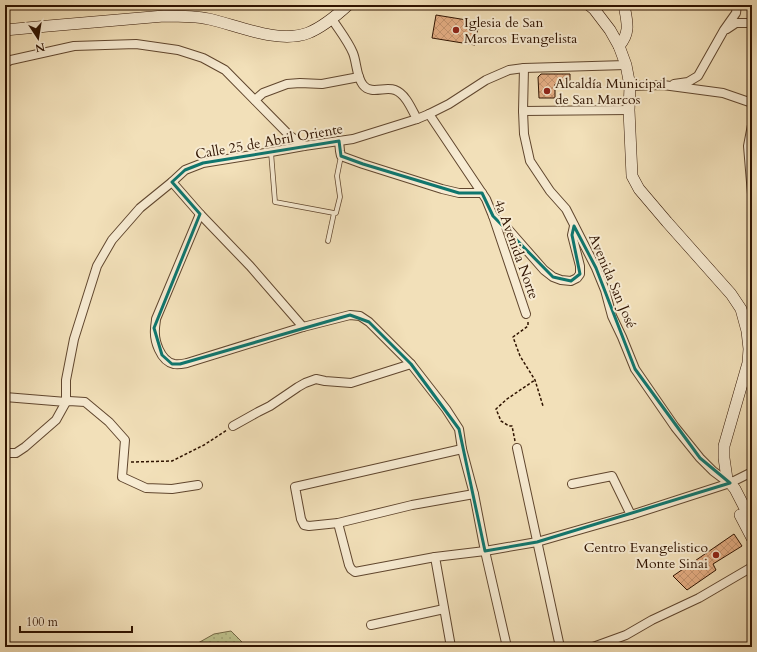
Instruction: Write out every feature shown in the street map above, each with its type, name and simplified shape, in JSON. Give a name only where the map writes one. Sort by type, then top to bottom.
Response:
[{"type":"main road","points":[[5,30],[164,16],[183,16],[209,19],[267,35],[297,36],[308,33],[332,19],[348,5]]},
{"type":"main road","points":[[589,5],[607,26],[619,46],[626,65],[630,86],[629,110],[632,176],[639,189],[732,294],[740,308],[748,331],[748,363],[724,446],[724,458],[727,479],[735,489],[752,522]]},
{"type":"main road","points":[[619,46],[627,33],[624,5]]},
{"type":"main road","points":[[730,483],[729,494],[752,538]]},
{"type":"street","points":[[630,86],[663,85],[688,82],[698,76],[724,30],[736,13],[737,5]]},
{"type":"street","points":[[332,19],[354,54],[359,77],[364,85],[372,90],[395,90],[402,94],[417,119]]},
{"type":"street","points":[[724,30],[736,23],[752,23]]},
{"type":"street","points":[[5,63],[11,60],[74,46],[136,44],[178,50],[203,58],[225,70],[289,134],[304,146]]},
{"type":"street","name":"Calle 25 de Abril Oriente","points":[[5,453],[16,453],[56,420],[66,402],[66,380],[74,339],[97,266],[112,240],[140,208],[185,170],[203,163],[353,139],[429,114],[449,104],[486,80],[509,70],[524,68],[626,65]]},
{"type":"street","name":"Avenida San José","points":[[524,68],[524,134],[530,161],[550,191],[566,209],[599,275],[612,316],[622,336],[635,369],[671,421],[700,458],[730,483]]},
{"type":"street","points":[[255,100],[264,93],[287,84],[322,84],[359,77]]},
{"type":"street","points":[[663,85],[724,93],[752,102]]},
{"type":"street","points":[[523,111],[629,110]]},
{"type":"street","name":"4a Avenida Norte","points":[[429,114],[486,199],[526,314]]},
{"type":"street","points":[[752,125],[748,146],[752,194]]},
{"type":"street","points":[[339,142],[341,156],[363,164],[442,189],[459,193],[482,193]]},
{"type":"street","points":[[172,182],[200,214],[250,266],[303,327]]},
{"type":"street","points":[[200,214],[156,319],[154,328],[155,339],[162,355],[172,364],[187,363],[303,327],[350,315],[360,316],[369,322],[411,364],[446,409],[459,429],[462,449],[474,494],[507,647]]},
{"type":"street","points":[[493,216],[508,229],[544,270],[553,277],[571,281],[577,278],[580,274],[580,266],[572,235],[574,226]]},
{"type":"street","points":[[234,426],[270,406],[298,387],[316,379],[351,383],[411,364]]},
{"type":"street","points":[[5,397],[66,402],[86,402],[109,422],[125,440],[122,477],[146,488],[172,489],[198,485]]},
{"type":"street","points":[[516,448],[560,647]]},
{"type":"street","points":[[462,449],[295,487],[301,519],[304,525],[309,526],[338,522],[412,505],[474,494]]},
{"type":"street","points":[[338,522],[349,565],[355,572],[435,557],[537,542],[631,515],[730,483],[752,472]]},
{"type":"street","points":[[572,484],[612,476],[631,515]]},
{"type":"street","points":[[435,557],[451,647]]},
{"type":"street","points":[[593,647],[626,635],[652,620],[699,598],[752,567]]},
{"type":"street","points":[[371,625],[444,610]]},
{"type":"lane","points":[[271,152],[275,202],[334,213]]},
{"type":"lane","points":[[328,241],[334,213],[336,213],[340,197],[337,176],[341,156]]},
{"type":"path","points":[[526,314],[528,326],[513,337],[520,356],[535,380],[543,406]]},
{"type":"path","points":[[516,448],[512,426],[509,426],[502,421],[496,409],[535,380]]},
{"type":"path","points":[[123,462],[172,461],[204,445],[234,426]]},
{"type":"highlighted area","points":[[339,141],[341,156],[363,164],[459,193],[482,193],[493,216],[553,277],[571,281],[580,274],[572,235],[574,226],[596,268],[635,369],[700,458],[730,483],[537,542],[485,551],[459,429],[411,364],[369,322],[350,315],[180,364],[172,364],[162,355],[154,328],[200,214],[172,182],[185,170],[203,163]]},
{"type":"green space","points":[[231,631],[247,647],[188,647],[214,634]]},
{"type":"building","name":"Iglesia de San Marcos Evangelista","points":[[436,15],[479,22],[475,45],[432,38]]},
{"type":"building","name":"Alcaldía Municipal de San Marcos","points":[[541,74],[570,74],[570,83],[555,84],[555,98],[539,98],[538,77]]},
{"type":"building","name":"Centro Evangelistico Monte Sinai","points":[[734,534],[742,546],[713,564],[716,570],[687,590],[673,576]]},
{"type":"place","name":"Iglesia de San Marcos Evangelista","points":[[456,30]]},
{"type":"place","name":"Alcaldía Municipal de San Marcos","points":[[547,91]]},
{"type":"place","name":"Centro Evangelistico Monte Sinai","points":[[716,555]]}]
